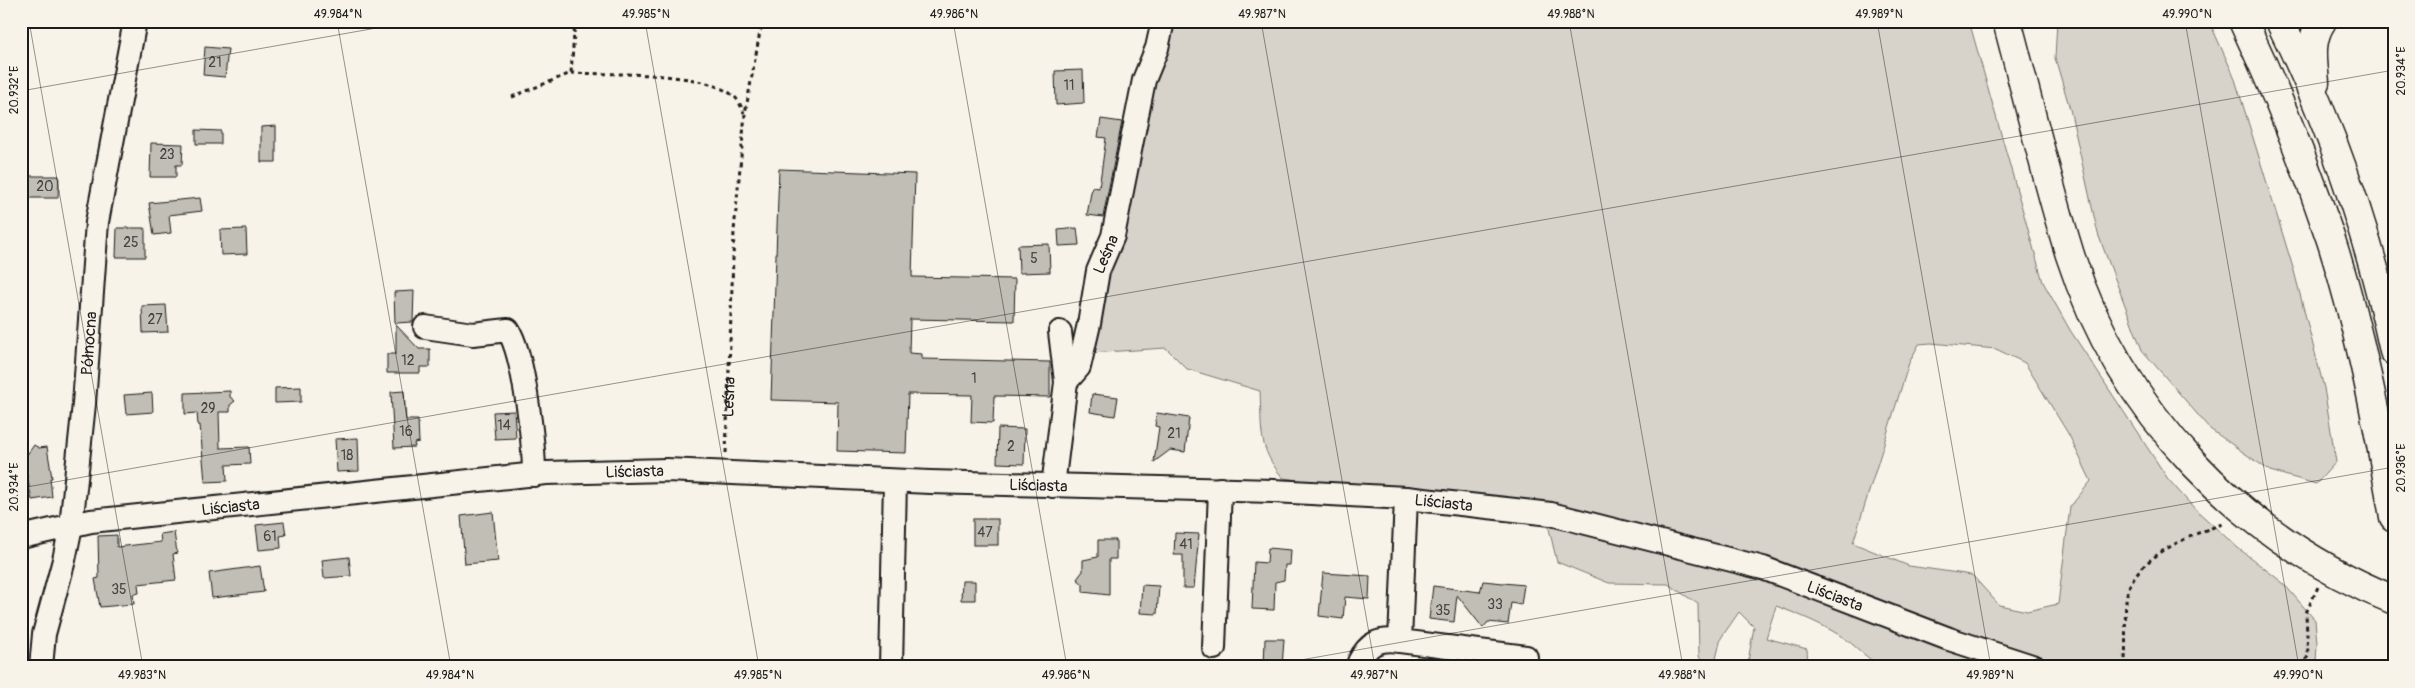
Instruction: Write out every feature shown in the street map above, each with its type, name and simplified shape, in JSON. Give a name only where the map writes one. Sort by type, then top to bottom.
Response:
[{"type":"main road","points":[[2007,21],[2071,256],[2088,301],[2129,381],[2178,448],[2206,478],[2322,575],[2365,588],[2394,600]]},
{"type":"main road","points":[[2243,21],[2270,79],[2302,157],[2331,241],[2357,332],[2383,451],[2394,517]]},
{"type":"main road","points":[[2280,21],[2327,129]]},
{"type":"main road","points":[[2322,21],[2317,28],[2312,46],[2315,85],[2327,129],[2358,219],[2394,350]]},
{"type":"street","name":"Północna","points":[[41,667],[44,634],[71,526],[84,404],[96,222],[135,21]]},
{"type":"street","name":"Leśna","points":[[1053,486],[1066,382],[1079,367],[1098,271],[1113,236],[1144,80],[1157,48],[1163,21]]},
{"type":"street","points":[[426,327],[473,334],[508,330],[515,340],[524,385],[534,458],[534,475]]},
{"type":"street","points":[[1060,332],[1066,382]]},
{"type":"street","name":"Liściasta","points":[[21,536],[91,521],[534,475],[667,470],[895,481],[1220,489],[1406,498],[1551,514],[1754,566],[1949,639],[2035,667]]},
{"type":"street","points":[[891,667],[895,481]]},
{"type":"street","points":[[1214,648],[1220,489]]},
{"type":"street","points":[[1400,641],[1406,498]]},
{"type":"street","points":[[1359,662],[1366,649],[1385,639],[1526,656]]},
{"type":"path","points":[[571,73],[575,21]]},
{"type":"path","name":"Leśna","points":[[725,473],[734,231],[744,114],[762,21]]},
{"type":"path","points":[[512,97],[571,73],[677,77],[715,85],[733,94],[744,114]]},
{"type":"path","points":[[2124,667],[2128,587],[2141,570],[2175,543],[2232,520]]},
{"type":"path","points":[[2302,667],[2308,656],[2306,613],[2322,575]]},
{"type":"shaded area","points":[[1172,21],[1969,21],[2043,282],[2070,330],[2168,479],[2194,508],[2238,548],[2283,583],[2315,620],[2316,665],[2326,664],[2331,667],[1885,667],[1879,665],[1847,640],[1830,630],[1776,606],[1766,638],[1807,649],[1808,667],[1747,667],[1754,627],[1739,612],[1721,638],[1714,667],[1704,667],[1699,656],[1698,604],[1668,584],[1609,583],[1557,562],[1545,512],[1283,478],[1269,457],[1262,437],[1260,391],[1187,369],[1166,348],[1090,353],[1150,81]],"holes":[[[1931,343],[1996,349],[2025,363],[2069,435],[2091,481],[2070,507],[2058,604],[2027,611],[1999,605],[1972,575],[1909,566],[1853,543],[1909,363],[1919,344]]]},
{"type":"shaded area","points":[[2057,21],[2209,21],[2234,76],[2294,271],[2324,388],[2336,462],[2316,484],[2270,471],[2210,429],[2142,350],[2098,234],[2070,109],[2055,58]]},
{"type":"building","points":[[205,47],[228,49],[225,77],[203,75]]},
{"type":"building","points":[[1083,70],[1084,103],[1056,105],[1055,71]]},
{"type":"building","points":[[1101,119],[1122,122],[1103,217],[1087,215],[1092,187],[1099,188],[1106,138],[1098,137]]},
{"type":"building","points":[[276,126],[276,162],[261,162],[261,127]]},
{"type":"building","points":[[196,130],[221,131],[221,144],[196,144]]},
{"type":"building","points":[[151,143],[183,144],[182,165],[176,165],[176,177],[150,177]]},
{"type":"building","points":[[779,169],[915,174],[912,277],[1015,279],[1014,321],[910,319],[909,353],[922,354],[922,359],[1050,362],[1050,397],[994,396],[993,423],[971,422],[972,395],[908,394],[906,453],[837,451],[838,402],[771,400]]},
{"type":"building","points":[[29,176],[59,176],[58,198],[29,198]]},
{"type":"building","points":[[200,198],[202,211],[169,215],[171,233],[154,235],[149,203]]},
{"type":"building","points":[[117,228],[145,228],[145,257],[116,257]]},
{"type":"building","points":[[1077,228],[1079,245],[1059,246],[1058,230]]},
{"type":"building","points":[[246,229],[247,254],[221,255],[220,230]]},
{"type":"building","points":[[1049,244],[1050,272],[1019,273],[1018,245]]},
{"type":"building","points":[[414,291],[413,322],[395,323],[394,292]]},
{"type":"building","points":[[166,305],[168,332],[143,333],[142,306]]},
{"type":"building","points":[[396,325],[419,349],[430,349],[430,367],[420,367],[420,373],[387,373],[387,354],[396,354]]},
{"type":"building","points":[[301,387],[301,402],[275,403],[275,388]]},
{"type":"building","points":[[230,391],[230,397],[235,401],[230,405],[230,412],[219,412],[220,448],[249,447],[250,464],[226,465],[227,481],[205,482],[200,425],[198,425],[197,413],[185,414],[185,393]]},
{"type":"building","points":[[404,391],[406,420],[418,420],[419,442],[414,443],[415,447],[394,448],[391,392]]},
{"type":"building","points":[[152,393],[153,412],[126,414],[124,395]]},
{"type":"building","points":[[1092,394],[1118,397],[1115,416],[1090,412]]},
{"type":"building","points":[[514,411],[516,438],[495,439],[493,412]]},
{"type":"building","points":[[1157,413],[1189,418],[1185,452],[1170,450],[1154,462],[1159,427],[1155,426]]},
{"type":"building","points":[[998,428],[1025,429],[1024,464],[997,463]]},
{"type":"building","points":[[358,438],[359,471],[337,472],[335,439]]},
{"type":"building","points":[[34,445],[39,448],[47,447],[52,478],[50,478],[52,497],[32,500],[23,457],[26,456]]},
{"type":"building","points":[[493,512],[498,561],[465,564],[461,516]]},
{"type":"building","points":[[973,519],[998,519],[998,545],[973,545]]},
{"type":"building","points":[[284,522],[286,535],[280,536],[281,548],[259,550],[256,525]]},
{"type":"building","points":[[174,532],[177,553],[173,554],[176,580],[138,584],[139,593],[133,594],[134,604],[100,607],[95,579],[99,578],[98,536],[117,535],[117,547],[161,542],[160,534]]},
{"type":"building","points":[[1175,533],[1199,534],[1194,588],[1183,588],[1183,555],[1174,555]]},
{"type":"building","points":[[1098,540],[1116,540],[1116,559],[1109,559],[1109,595],[1083,592],[1083,584],[1077,579],[1083,571],[1083,560],[1098,557]]},
{"type":"building","points":[[1268,548],[1291,550],[1290,565],[1285,565],[1284,580],[1275,582],[1274,610],[1252,609],[1254,562],[1267,563]]},
{"type":"building","points":[[349,557],[351,576],[324,578],[322,560]]},
{"type":"building","points":[[260,566],[264,592],[212,598],[209,573]]},
{"type":"building","points":[[1323,573],[1370,576],[1369,599],[1345,597],[1343,619],[1319,616]]},
{"type":"building","points":[[962,581],[975,581],[975,600],[961,600]]},
{"type":"building","points":[[1483,581],[1524,585],[1521,605],[1511,603],[1508,624],[1488,622],[1483,628],[1457,595],[1454,622],[1429,619],[1433,586],[1480,592]]},
{"type":"building","points":[[1142,585],[1159,586],[1157,614],[1140,613]]},
{"type":"building","points":[[1265,639],[1284,639],[1282,667],[1264,667]]}]
